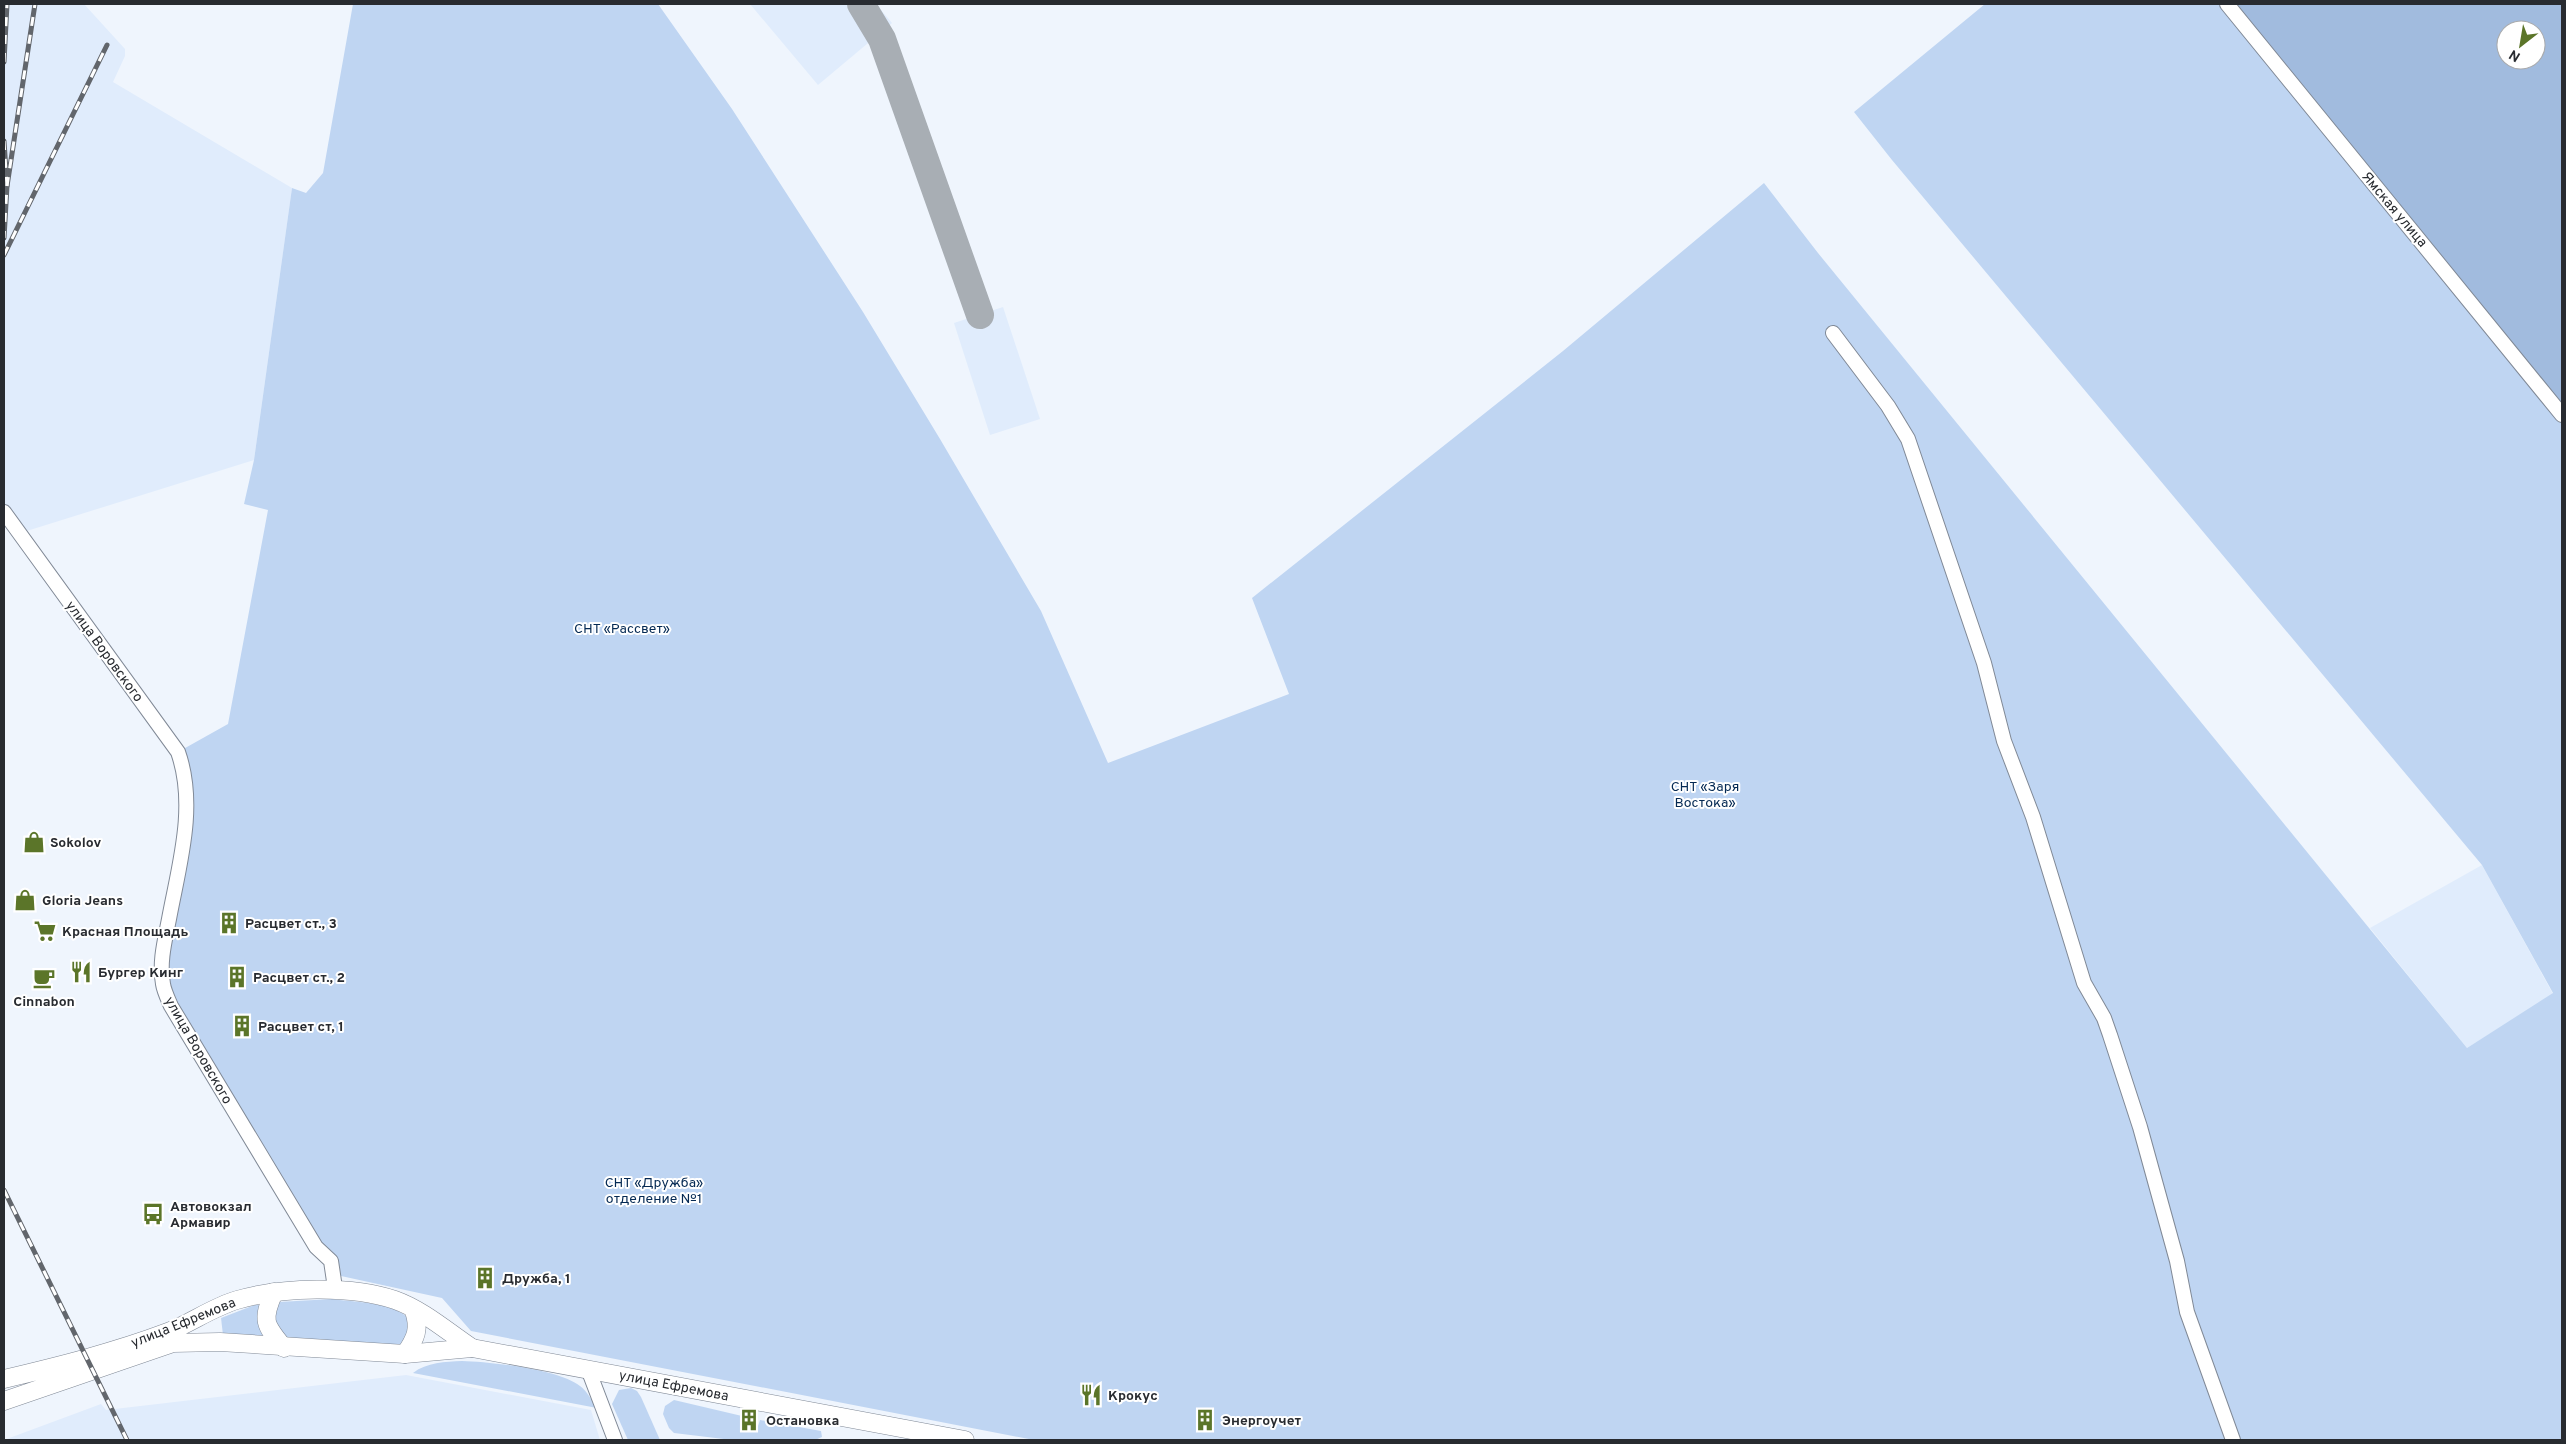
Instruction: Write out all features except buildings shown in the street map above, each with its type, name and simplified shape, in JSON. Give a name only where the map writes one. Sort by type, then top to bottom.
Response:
[{"type":"main road","name":"улица Ефремова","points":[[4,1380],[86,1358],[169,1331],[236,1300],[274,1292],[335,1288],[394,1300],[414,1310],[472,1348]]},
{"type":"main road","points":[[274,1292],[265,1312],[266,1327],[284,1348]]},
{"type":"main road","points":[[405,1354],[415,1339],[418,1325],[414,1310]]},
{"type":"main road","name":"улица Ефремова","points":[[4,1401],[173,1343],[220,1342],[284,1348],[405,1354],[472,1348],[964,1440]]},
{"type":"street","name":"Ямская улица","points":[[2227,4],[2562,415]]},
{"type":"street","points":[[1833,333],[1888,406],[1908,439],[1984,663],[2004,741],[2033,817],[2084,983],[2104,1018],[2140,1127],[2177,1261],[2187,1312],[2233,1440]]},
{"type":"street","name":"улица Воровского","points":[[4,512],[178,752],[186,781],[187,808],[184,841],[163,949],[163,985],[171,1006],[316,1247],[331,1261],[335,1288]]},
{"type":"street","points":[[588,1369],[615,1440]]},
{"type":"shaded area","points":[[4,4],[84,4],[125,49],[125,56],[113,82],[292,188],[254,460],[14,535],[4,523]]},
{"type":"shaded area","points":[[750,4],[876,4],[892,23],[818,85]]},
{"type":"shaded area","points":[[2235,4],[2562,4],[2562,404]]},
{"type":"shaded area","points":[[1003,307],[1040,419],[990,435],[954,323]]},
{"type":"shaded area","points":[[2482,865],[2553,994],[2467,1048],[2370,928]]},
{"type":"shaded area","points":[[406,1375],[591,1410],[600,1440],[4,1440],[101,1404],[106,1410]]},
{"type":"green space","points":[[353,4],[658,4],[732,109],[863,312],[940,439],[1041,611],[1108,763],[1289,694],[1252,598],[1563,351],[1764,183],[1818,253],[2467,1048],[2553,993],[2482,865],[1892,160],[1854,112],[1985,4],[2227,4],[2562,415],[2562,1440],[1034,1440],[471,1331],[442,1298],[341,1276],[316,1247],[171,1006],[162,959],[184,841],[178,752],[228,724],[268,510],[244,504],[254,460],[292,188],[306,193],[323,173]]},
{"type":"green space","points":[[332,1299],[377,1304],[407,1316],[413,1324],[407,1342],[397,1346],[283,1338],[271,1312],[279,1302]]},
{"type":"green space","points":[[257,1304],[262,1308],[263,1338],[223,1335],[221,1318]]},
{"type":"green space","points":[[462,1361],[506,1365],[556,1375],[580,1386],[597,1408],[413,1373],[430,1365]]},
{"type":"green space","points":[[631,1388],[637,1391],[641,1397],[660,1440],[628,1440],[612,1404],[619,1390]]},
{"type":"green space","points":[[674,1400],[742,1416],[741,1424],[758,1426],[760,1420],[821,1431],[822,1437],[815,1440],[732,1440],[674,1433],[669,1428],[663,1414],[665,1406]]},
{"type":"taxiway","points":[[861,4],[882,39],[980,315]]},
{"type":"railway","points":[[4,62],[7,4]]},
{"type":"railway","points":[[7,186],[35,4]]},
{"type":"railway","points":[[4,255],[107,45]]},
{"type":"railway","points":[[4,141],[7,186],[4,238]]},
{"type":"railway","points":[[4,1190],[127,1440]]},
{"type":"place","name":"Sokolov","points":[[34,842]]},
{"type":"place","name":"Gloria Jeans","points":[[25,900]]},
{"type":"place","name":"Расцвет ст., 3","points":[[229,923]]},
{"type":"place","name":"Красная Площадь","points":[[45,931]]},
{"type":"place","name":"Бургер Кинг","points":[[81,972]]},
{"type":"place","name":"Расцвет ст., 2","points":[[237,977]]},
{"type":"place","name":"Cinnabon","points":[[44,978]]},
{"type":"place","name":"Расцвет ст, 1","points":[[242,1026]]},
{"type":"place","name":"Автовокзал Армавир","points":[[153,1214]]},
{"type":"place","name":"Дружба, 1","points":[[485,1278]]},
{"type":"place","name":"Крокус","points":[[1091,1395]]},
{"type":"place","name":"Остановка","points":[[749,1420]]},
{"type":"place","name":"Энергоучет","points":[[1205,1420]]},
{"type":"park label","name":"СНТ «Рассвет»","points":[[622,628]]},
{"type":"park label","name":"СНТ «Заря Востока»","points":[[1705,794]]},
{"type":"park label","name":"СНТ «Дружба» отделение №1","points":[[654,1190]]}]
